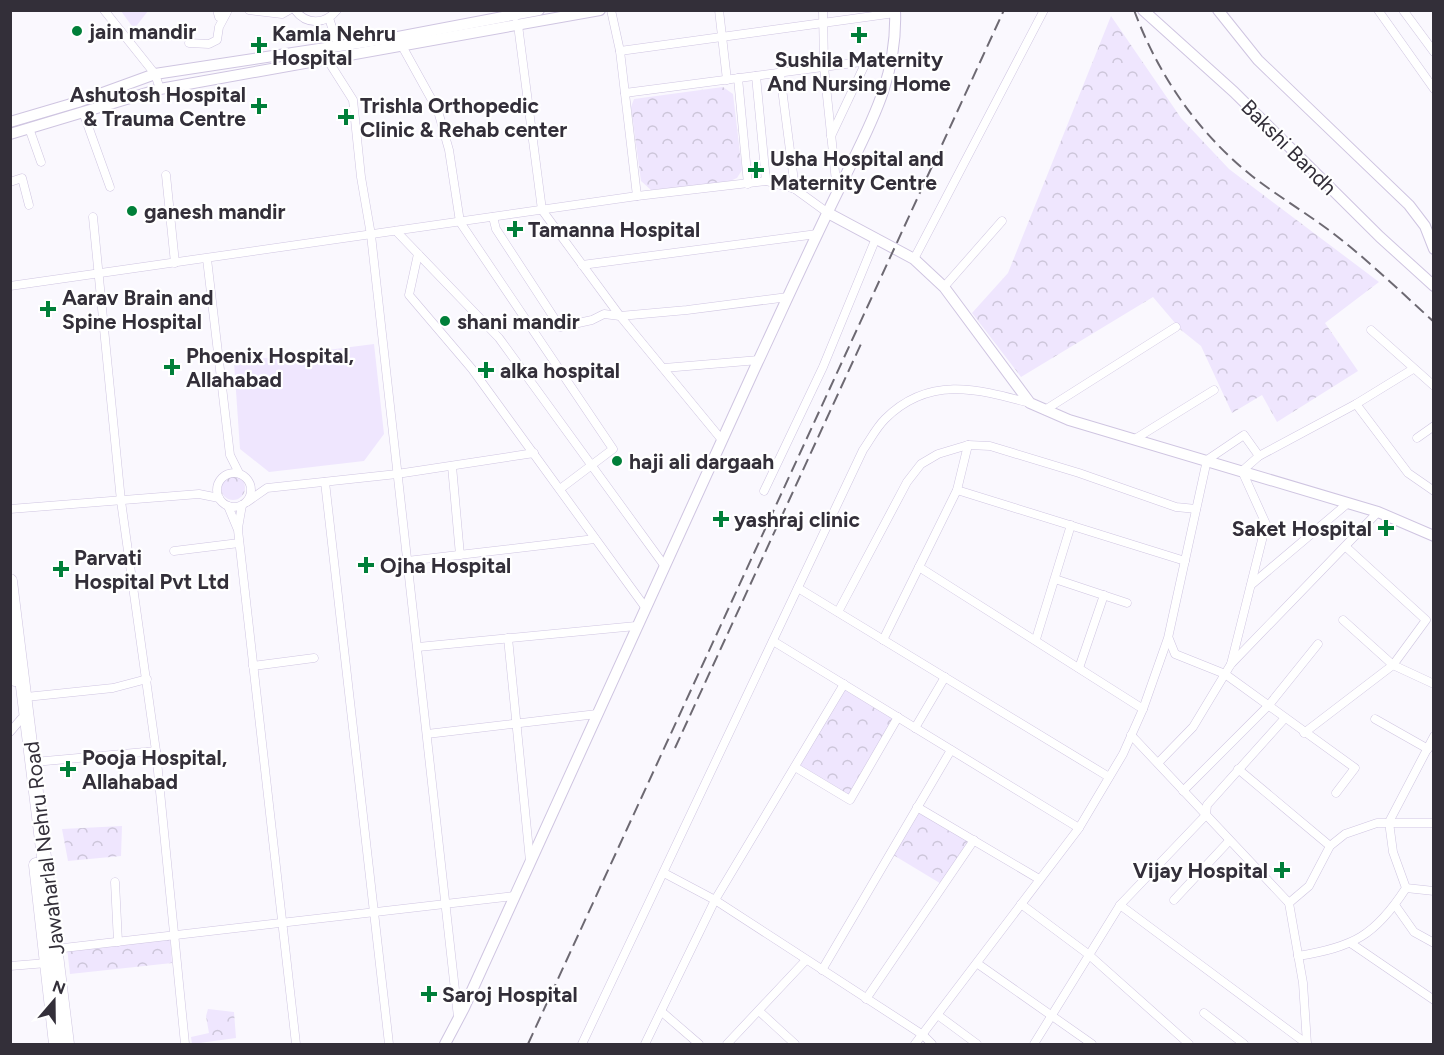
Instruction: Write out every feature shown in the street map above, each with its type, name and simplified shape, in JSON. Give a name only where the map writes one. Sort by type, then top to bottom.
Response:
[{"type":"highway","name":"Jawaharlal Nehru Road","points":[[10,580],[67,1044]]},
{"type":"highway","name":"Jawaharlal Nehru Road","points":[[10,656],[21,718],[56,1044]]},
{"type":"main road","points":[[511,21],[539,10]]},
{"type":"main road","points":[[10,134],[160,89],[402,46],[569,10]]},
{"type":"main road","points":[[10,122],[78,102],[155,74],[600,10]]},
{"type":"main road","name":"Bakshi Bandh","points":[[1143,10],[1234,92],[1380,237],[1434,286]]},
{"type":"main road","points":[[1218,10],[1258,60],[1409,205],[1425,226],[1434,249]]},
{"type":"main road","points":[[446,1044],[664,565],[837,192],[876,114],[888,82],[895,12]]},
{"type":"main road","points":[[828,213],[914,259],[944,287],[1030,404],[1135,439],[1378,512],[1434,537]]},
{"type":"street","points":[[104,10],[155,74],[160,89]]},
{"type":"street","points":[[217,10],[219,17],[228,11]]},
{"type":"street","points":[[249,10],[282,14],[289,10]]},
{"type":"street","points":[[295,10],[303,19],[312,22],[329,18],[337,10]]},
{"type":"street","points":[[611,10],[626,93],[637,196]]},
{"type":"street","points":[[719,10],[727,80]]},
{"type":"street","points":[[823,10],[825,21],[824,67],[837,192]]},
{"type":"street","points":[[914,259],[1044,10]]},
{"type":"street","points":[[1378,10],[1434,89]]},
{"type":"street","points":[[1403,10],[1434,52]]},
{"type":"street","points":[[189,43],[209,44],[217,40],[219,27],[228,11]]},
{"type":"street","points":[[620,51],[895,12]]},
{"type":"street","points":[[329,18],[338,46]]},
{"type":"street","points":[[511,21],[542,210],[620,316],[722,440]]},
{"type":"street","points":[[402,46],[438,111],[449,150],[460,222],[613,449],[560,489]]},
{"type":"street","points":[[626,93],[892,58]]},
{"type":"street","points":[[327,59],[353,100],[361,177],[371,235],[458,1017]]},
{"type":"street","points":[[831,136],[866,62]]},
{"type":"street","points":[[780,73],[795,189]]},
{"type":"street","points":[[756,76],[766,181]]},
{"type":"street","points":[[738,78],[748,184]]},
{"type":"street","points":[[83,112],[110,187]]},
{"type":"street","points":[[28,128],[41,162]]},
{"type":"street","points":[[166,175],[175,263]]},
{"type":"street","points":[[10,182],[22,178],[29,205]]},
{"type":"street","points":[[10,286],[637,196],[766,181],[795,189],[828,213]]},
{"type":"street","points":[[93,217],[122,501],[156,751],[184,1044]]},
{"type":"street","points":[[493,217],[496,229],[560,327],[592,320],[604,314],[620,316],[788,297]]},
{"type":"street","points":[[944,287],[1002,221]]},
{"type":"street","points":[[396,231],[500,338],[664,565]]},
{"type":"street","points":[[582,265],[818,234]]},
{"type":"street","points":[[764,491],[831,349],[876,238]]},
{"type":"street","points":[[418,254],[409,295],[472,369],[645,607]]},
{"type":"street","points":[[200,494],[218,483],[226,474],[230,455],[207,259]]},
{"type":"street","points":[[1045,410],[1176,327]]},
{"type":"street","points":[[1371,330],[1434,386]]},
{"type":"street","points":[[664,368],[759,360]]},
{"type":"street","points":[[1231,664],[1266,524],[1242,471],[1259,456],[1356,404],[1413,369]]},
{"type":"street","points":[[582,1044],[863,450],[884,420],[921,396],[954,387],[981,390],[1030,404]]},
{"type":"street","points":[[1135,439],[1214,390]]},
{"type":"street","points":[[1356,404],[1408,473],[1434,491]]},
{"type":"street","points":[[1417,438],[1434,426]]},
{"type":"street","points":[[915,1044],[939,1016],[1079,828],[1131,735],[1143,709],[1168,638],[1207,460],[1244,435],[1259,456]]},
{"type":"street","points":[[838,612],[907,482],[921,464],[938,454],[968,444],[990,446],[1079,473],[1176,507],[1196,509]]},
{"type":"street","points":[[883,640],[957,490],[968,444]]},
{"type":"street","points":[[230,455],[239,473],[249,481],[267,488],[397,474],[534,453]]},
{"type":"street","points":[[452,466],[460,555]]},
{"type":"street","points":[[226,474],[239,473]]},
{"type":"street","points":[[237,530],[244,503],[251,491],[249,481]]},
{"type":"street","points":[[325,482],[389,1044]]},
{"type":"street","points":[[218,483],[219,498]]},
{"type":"street","points":[[228,506],[244,503],[267,488]]},
{"type":"street","points":[[957,490],[1185,561]]},
{"type":"street","points":[[10,509],[200,494],[219,498],[228,506],[239,543],[296,1044]]},
{"type":"street","points":[[1250,586],[1348,503]]},
{"type":"street","points":[[1158,763],[1193,727],[1231,664],[1378,512]]},
{"type":"street","points":[[1036,639],[1071,525]]},
{"type":"street","points":[[407,561],[596,538]]},
{"type":"street","points":[[174,551],[239,543]]},
{"type":"street","points":[[1304,733],[1393,664],[1426,620],[1346,547]]},
{"type":"street","points":[[919,567],[1036,639],[1143,709]]},
{"type":"street","points":[[1055,579],[1127,603]]},
{"type":"street","points":[[798,588],[1109,777]]},
{"type":"street","points":[[1079,668],[1104,595]]},
{"type":"street","points":[[1343,620],[1393,664],[1434,684]]},
{"type":"street","points":[[418,647],[636,626]]},
{"type":"street","points":[[508,638],[530,863]]},
{"type":"street","points":[[1168,638],[1175,654],[1225,674],[1355,768],[1336,793]]},
{"type":"street","points":[[773,641],[1079,828]]},
{"type":"street","points":[[1183,791],[1269,705],[1317,644]]},
{"type":"street","points":[[253,666],[314,658]]},
{"type":"street","points":[[915,728],[945,677]]},
{"type":"street","points":[[26,698],[113,688],[147,679]]},
{"type":"street","points":[[645,1044],[715,900],[844,684]]},
{"type":"street","points":[[427,734],[597,714]]},
{"type":"street","points":[[795,767],[850,800],[898,717]]},
{"type":"street","points":[[10,732],[21,718]]},
{"type":"street","points":[[1034,1044],[1120,905],[1206,815],[1207,805],[1286,718]]},
{"type":"street","points":[[1375,719],[1428,748]]},
{"type":"street","points":[[1131,735],[1289,903],[1303,983],[1307,1044]]},
{"type":"street","points":[[1406,888],[1393,852],[1389,822],[1434,736]]},
{"type":"street","points":[[822,970],[951,750]]},
{"type":"street","points":[[34,762],[156,751]]},
{"type":"street","points":[[1238,769],[1330,846]]},
{"type":"street","points":[[917,807],[1040,879]]},
{"type":"street","points":[[1289,903],[1309,886],[1330,846],[1345,834],[1377,823],[1434,823]]},
{"type":"street","points":[[866,999],[974,840]]},
{"type":"street","points":[[1174,900],[1229,841]]},
{"type":"street","points":[[663,873],[715,900],[923,1035],[932,1044]]},
{"type":"street","points":[[115,882],[118,942]]},
{"type":"street","points":[[1406,888],[1434,891]]},
{"type":"street","points":[[1298,956],[1330,951],[1352,944],[1375,927],[1406,888]]},
{"type":"street","points":[[55,949],[514,896]]},
{"type":"street","points":[[1021,904],[1088,954],[1189,1044]]},
{"type":"street","points":[[1395,904],[1414,932],[1434,943]]},
{"type":"street","points":[[1120,905],[1307,1044]]},
{"type":"street","points":[[1352,944],[1434,1000]]},
{"type":"street","points":[[727,1044],[806,960]]},
{"type":"street","points":[[10,966],[47,963]]},
{"type":"street","points":[[978,964],[1092,1044]]},
{"type":"street","points":[[759,1011],[795,1044]]},
{"type":"street","points":[[662,1012],[699,1044]]},
{"type":"street","points":[[1204,1013],[1244,1044]]},
{"type":"street","points":[[939,1016],[977,1044]]},
{"type":"green space","points":[[121,11],[148,11],[134,29]]},
{"type":"green space","points":[[1111,16],[1181,118],[1229,169],[1379,282],[1325,323],[1358,371],[1277,422],[1262,395],[1232,413],[1201,346],[1181,330],[1153,297],[1021,377],[972,313],[1008,273]]},
{"type":"green space","points":[[723,87],[733,94],[742,170],[737,178],[728,182],[651,190],[641,181],[631,107],[634,99]]},
{"type":"green space","points":[[374,344],[384,434],[364,461],[269,472],[240,449],[234,362]]},
{"type":"green space","points":[[233,476],[238,477],[244,483],[244,493],[238,499],[233,500],[228,499],[222,493],[221,488],[222,483],[228,477]]},
{"type":"green space","points":[[844,684],[898,717],[850,800],[795,767]]},
{"type":"green space","points":[[917,807],[974,840],[943,885],[890,853]]},
{"type":"green space","points":[[122,826],[121,856],[68,861],[62,829]]},
{"type":"green space","points":[[170,938],[172,963],[70,974],[67,948]]},
{"type":"green space","points":[[208,1009],[234,1012],[236,1038],[192,1044],[191,1037],[209,1033],[206,1016]]},
{"type":"railway","points":[[528,1044],[1004,10]]},
{"type":"railway","points":[[1134,10],[1168,80],[1197,122],[1214,141],[1252,176],[1347,244],[1434,322]]},
{"type":"railway","points":[[675,748],[861,344]]},
{"type":"place","name":"jain mandir","points":[[77,31]]},
{"type":"place","name":"Sushila Maternity And Nursing Home","points":[[859,35]]},
{"type":"place","name":"Kamla Nehru Hospital","points":[[259,45]]},
{"type":"place","name":"Ashutosh Hospital & Trauma Centre","points":[[259,106]]},
{"type":"place","name":"Trishla Orthopedic Clinic & Rehab center","points":[[346,117]]},
{"type":"place","name":"Usha Hospital and Maternity Centre","points":[[756,170]]},
{"type":"place","name":"ganesh mandir","points":[[132,211]]},
{"type":"place","name":"Tamanna Hospital","points":[[515,229]]},
{"type":"place","name":"Aarav Brain and Spine Hospital","points":[[48,309]]},
{"type":"place","name":"shani mandir","points":[[445,321]]},
{"type":"place","name":"Phoenix Hospital, Allahabad","points":[[172,367]]},
{"type":"place","name":"alka hospital","points":[[486,370]]},
{"type":"place","name":"haji ali dargaah","points":[[617,461]]},
{"type":"place","name":"yashraj clinic","points":[[721,519]]},
{"type":"place","name":"Saket Hospital","points":[[1386,528]]},
{"type":"place","name":"Ojha Hospital","points":[[366,565]]},
{"type":"place","name":"Parvati Hospital Pvt Ltd","points":[[61,569]]},
{"type":"place","name":"Pooja Hospital, Allahabad","points":[[68,769]]},
{"type":"place","name":"Vijay Hospital","points":[[1282,870]]},
{"type":"place","name":"Saroj Hospital","points":[[429,994]]}]
